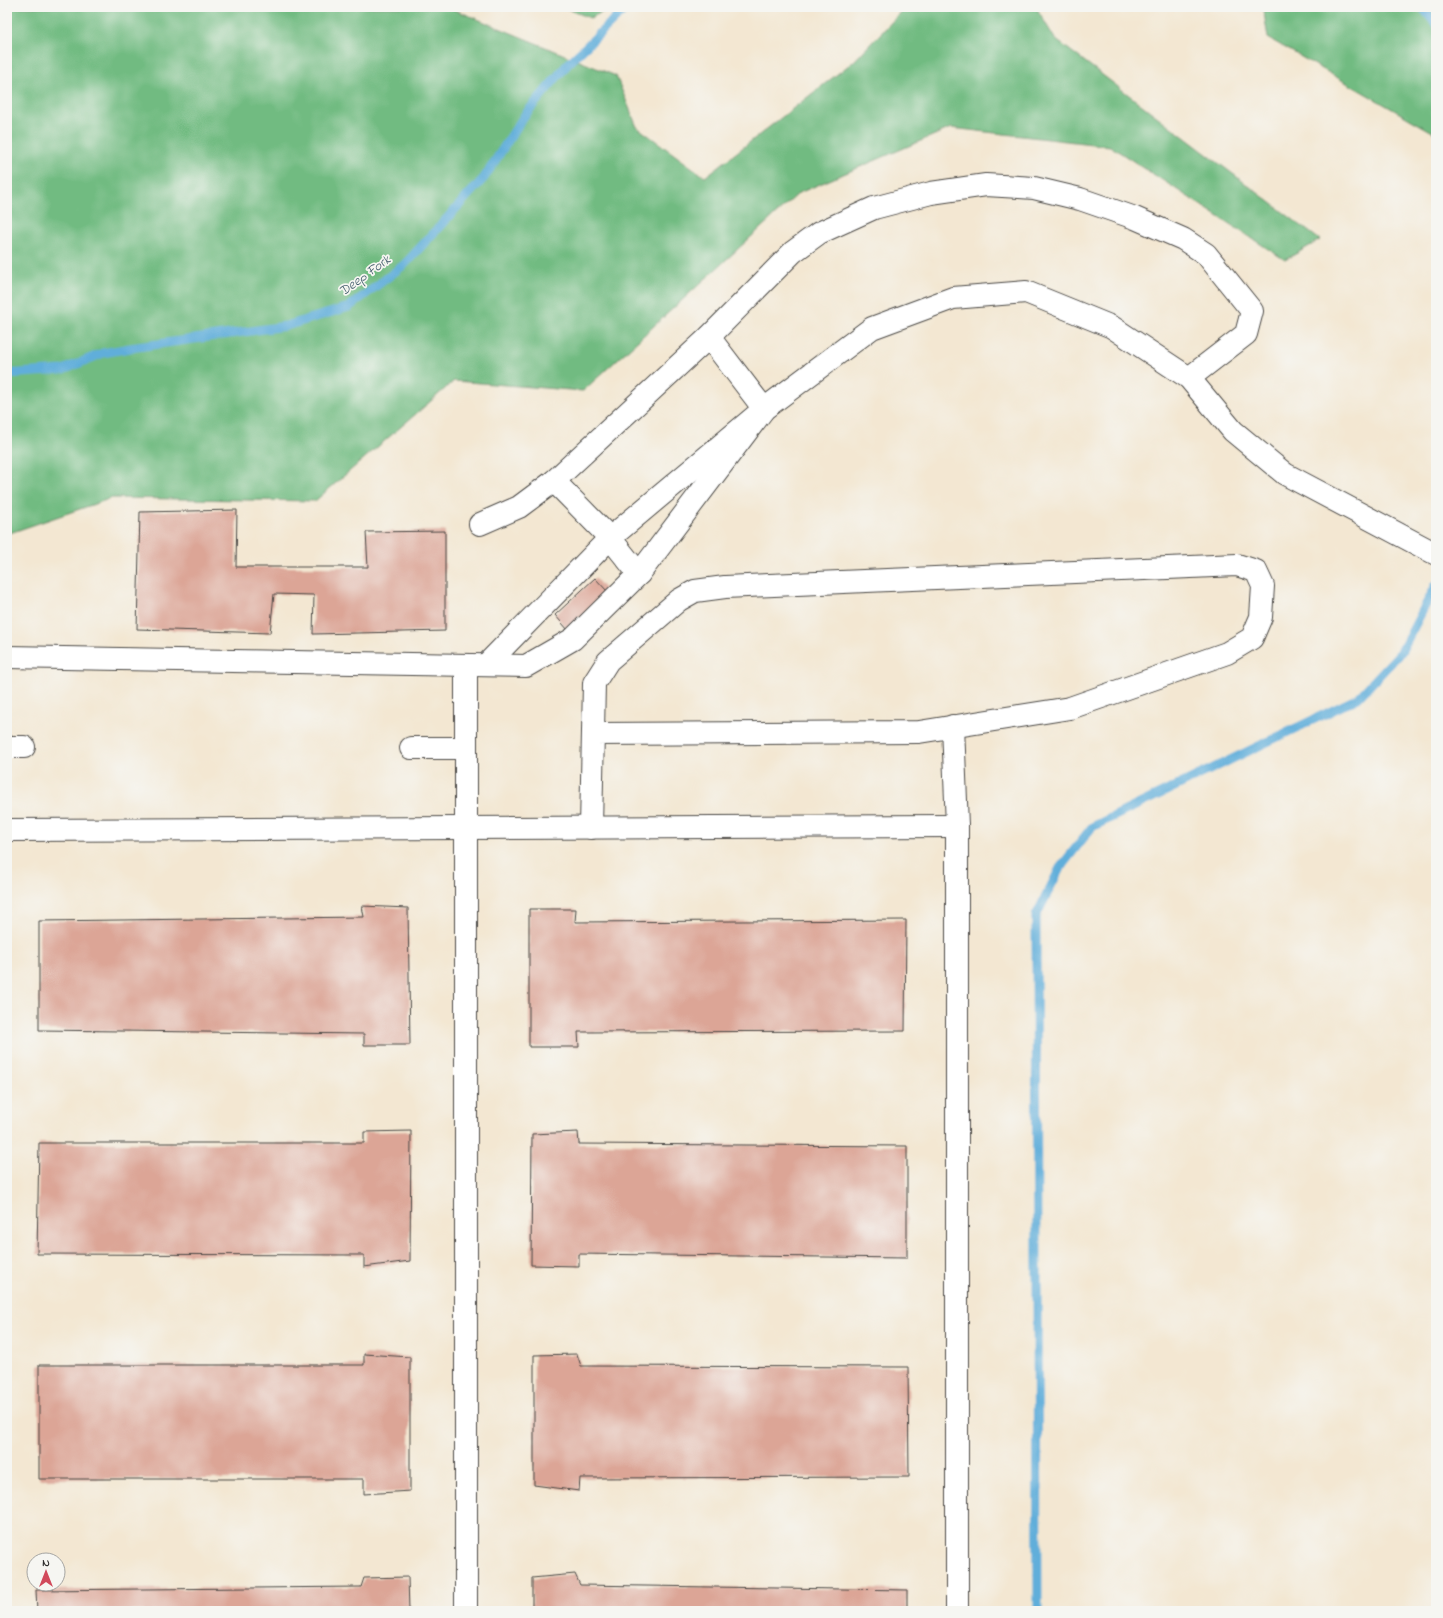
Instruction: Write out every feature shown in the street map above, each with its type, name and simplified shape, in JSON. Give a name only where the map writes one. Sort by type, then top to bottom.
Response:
[{"type":"lane","points":[[480,524],[519,507],[554,481],[709,337],[793,252],[819,233],[874,208],[931,193],[986,185],[1034,188],[1080,199],[1135,218],[1183,239],[1206,254],[1252,311],[1246,334],[1189,378]]},
{"type":"lane","points":[[466,1611],[466,748],[476,665],[610,538],[764,409],[872,328],[953,298],[1026,292],[1112,327],[1189,378],[1233,431],[1285,474],[1428,550]]},
{"type":"lane","points":[[709,337],[764,409]]},
{"type":"lane","points":[[7,657],[526,666],[573,639],[639,574],[764,409]]},
{"type":"lane","points":[[554,481],[610,538],[639,574]]},
{"type":"lane","points":[[591,828],[594,683],[608,661],[679,600],[695,591],[725,586],[1237,565],[1256,571],[1263,586],[1261,617],[1252,638],[1228,653],[1070,708],[918,732],[593,734]]},
{"type":"lane","points":[[953,726],[957,826],[957,1611]]},
{"type":"lane","points":[[411,748],[466,748]]},
{"type":"lane","points":[[7,830],[957,826]]},
{"type":"green space","points":[[7,7],[448,7],[616,76],[637,127],[705,177],[854,61],[906,7],[1036,7],[1055,39],[1320,240],[1285,260],[1110,146],[951,128],[799,193],[583,391],[454,381],[315,501],[112,498],[7,534]]},
{"type":"green space","points":[[563,7],[613,7],[590,18]]},
{"type":"green space","points":[[1263,7],[1436,7],[1436,134],[1268,38]]},
{"type":"building","points":[[237,510],[236,567],[368,567],[366,532],[445,531],[445,631],[313,634],[314,595],[274,594],[270,633],[137,629],[140,512]]},
{"type":"building","points":[[595,578],[608,592],[568,630],[555,615]]},
{"type":"building","points":[[362,906],[408,908],[410,1045],[364,1045],[364,1034],[39,1030],[39,921],[364,917]]},
{"type":"building","points":[[529,909],[576,909],[575,922],[906,920],[905,1031],[578,1032],[579,1047],[529,1047]]},
{"type":"building","points":[[411,1131],[410,1261],[364,1267],[364,1255],[37,1254],[39,1143],[364,1143],[364,1132]]},
{"type":"building","points":[[578,1132],[579,1144],[907,1146],[907,1258],[579,1254],[579,1266],[531,1265],[532,1134]]},
{"type":"building","points":[[364,1354],[410,1357],[410,1491],[364,1494],[364,1479],[39,1479],[39,1365],[364,1365]]},
{"type":"building","points":[[577,1354],[581,1366],[908,1367],[909,1477],[580,1478],[579,1491],[534,1485],[534,1355]]},
{"type":"building","points":[[575,1574],[580,1585],[907,1590],[907,1611],[532,1611],[532,1578]]},
{"type":"building","points":[[408,1577],[409,1611],[37,1611],[36,1592],[66,1592],[66,1590],[361,1587],[364,1578]]},
{"type":"waterway","name":"Deep Fork","points":[[7,374],[63,370],[103,353],[286,326],[349,307],[405,264],[484,178],[524,116],[567,65],[627,7]]},
{"type":"waterway","points":[[1422,7],[1436,24]]},
{"type":"waterway","points":[[1038,1611],[1036,916],[1060,868],[1092,827],[1358,698],[1401,652],[1436,585]]}]
